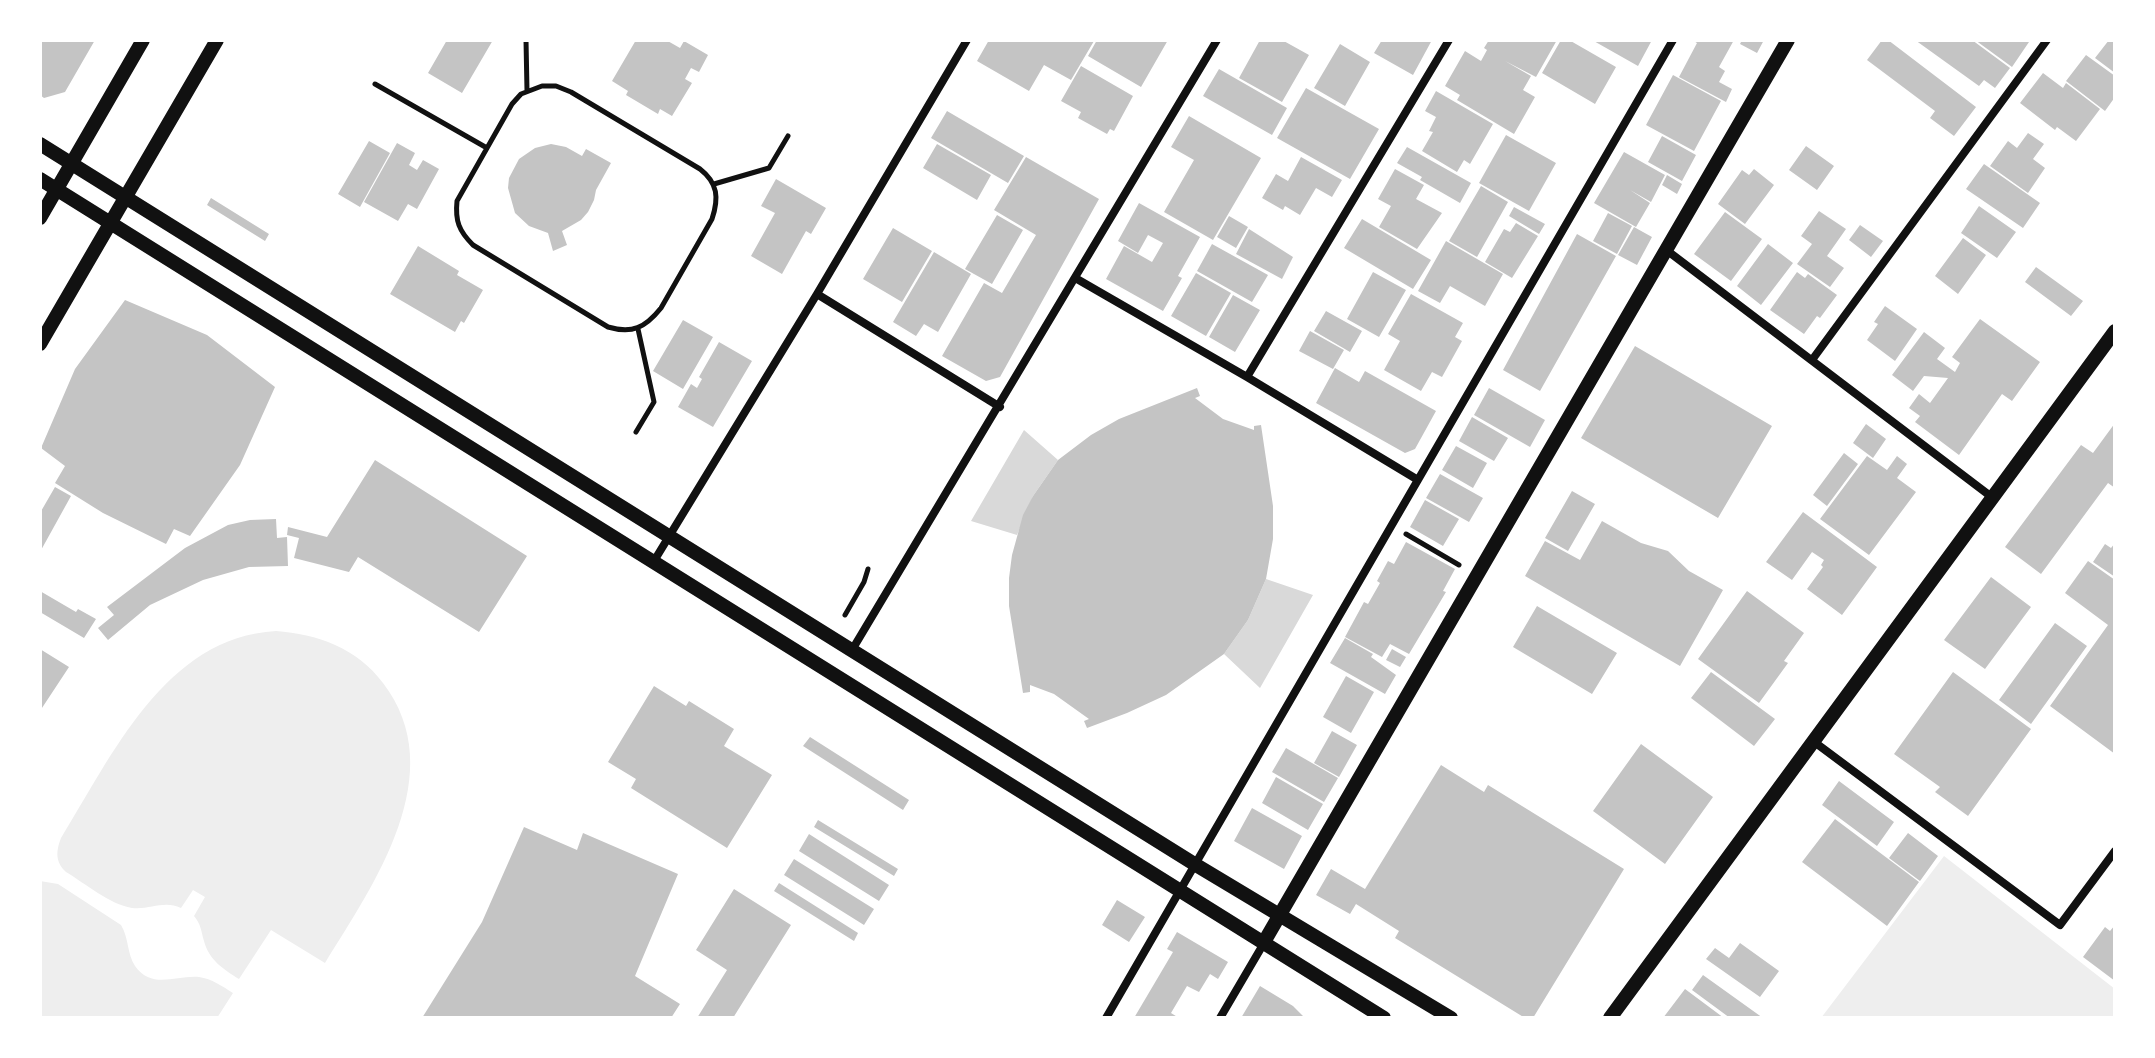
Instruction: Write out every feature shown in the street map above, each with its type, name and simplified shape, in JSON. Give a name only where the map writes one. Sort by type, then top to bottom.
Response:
[{"type":"street","points":[[40,218],[143,40]]},
{"type":"street","points":[[40,344],[217,40]]},
{"type":"street","points":[[654,561],[967,40]]},
{"type":"street","points":[[852,650],[1077,279],[1217,40]]},
{"type":"street","points":[[1247,377],[1449,40]]},
{"type":"street","points":[[1106,1018],[1673,40]]},
{"type":"street","points":[[1220,1018],[1788,40]]},
{"type":"street","points":[[1812,360],[2047,40]]},
{"type":"street","points":[[40,144],[1196,865],[1451,1018]]},
{"type":"street","points":[[40,179],[1384,1018]]},
{"type":"street","points":[[1665,249],[1994,498]]},
{"type":"street","points":[[1077,279],[1418,480]]},
{"type":"street","points":[[817,294],[1000,407]]},
{"type":"street","points":[[1610,1018],[2115,331]]},
{"type":"street","points":[[1813,741],[2060,925],[2115,851]]},
{"type":"path","points":[[526,40],[527,91]]},
{"type":"path","points":[[375,84],[487,148]]},
{"type":"path","points":[[556,86],[700,169],[714,184],[718,194],[717,204],[712,219],[651,321],[625,332],[608,327],[473,245],[461,233],[455,217],[457,201],[487,148],[512,104],[527,91],[556,86]]},
{"type":"path","points":[[714,184],[769,168],[788,136]]},
{"type":"path","points":[[636,432],[654,402],[638,329]]},
{"type":"path","points":[[1391,525],[1477,576]]},
{"type":"path","points":[[845,615],[868,569]]},
{"type":"shaded area","points":[[1024,430],[1058,460],[1033,496],[1017,535],[971,521]]},
{"type":"shaded area","points":[[1266,579],[1313,595],[1260,688],[1224,654],[1248,620]]},
{"type":"shaded area","points":[[276,631],[306,635],[335,645],[361,661],[383,683],[402,718],[410,754],[408,790],[398,827],[383,863],[325,963],[271,930],[239,979],[217,963],[206,948],[194,916],[205,897],[193,890],[181,908],[169,905],[123,906],[66,872],[57,852],[61,838],[122,738],[146,706],[173,678],[203,654],[237,638]]},
{"type":"shaded area","points":[[1944,856],[2115,989],[2115,1018],[1821,1018]]},
{"type":"shaded area","points":[[40,881],[58,884],[121,925],[132,961],[149,978],[199,977],[233,993],[217,1018],[40,1018]]},
{"type":"building","points":[[40,40],[95,40],[65,92],[44,98],[40,95]]},
{"type":"building","points":[[447,40],[493,40],[462,93],[428,73]]},
{"type":"building","points":[[636,40],[666,40],[680,48],[684,41],[708,55],[699,72],[691,68],[685,79],[692,83],[672,116],[660,109],[658,114],[626,95],[628,91],[612,81]]},
{"type":"building","points":[[989,40],[1094,41],[1071,80],[1044,65],[1029,91],[977,61]]},
{"type":"building","points":[[1097,40],[1168,40],[1141,87],[1088,56]]},
{"type":"building","points":[[1260,40],[1282,40],[1309,55],[1282,102],[1239,78]]},
{"type":"building","points":[[1382,40],[1432,40],[1413,75],[1374,53]]},
{"type":"building","points":[[1489,40],[1557,40],[1536,77],[1505,61],[1531,76],[1523,90],[1535,97],[1514,134],[1457,100],[1460,95],[1445,86],[1465,51],[1481,61]]},
{"type":"building","points":[[1561,40],[1569,40],[1616,67],[1595,104],[1542,73]]},
{"type":"building","points":[[1592,40],[1652,40],[1638,66]]},
{"type":"building","points":[[1692,40],[1734,40],[1719,67],[1725,71],[1719,82],[1732,89],[1726,102],[1679,77],[1697,43]]},
{"type":"building","points":[[1742,40],[1764,40],[1757,53],[1740,44]]},
{"type":"building","points":[[1882,40],[1888,40],[1976,107],[1954,136],[1930,118],[1935,111],[1867,60]]},
{"type":"building","points":[[1915,40],[1972,40],[2010,68],[1995,88],[1984,80],[1979,86]]},
{"type":"building","points":[[1975,40],[2026,40],[2029,42],[2012,67]]},
{"type":"building","points":[[2109,40],[2115,40],[2115,73],[2095,58]]},
{"type":"building","points":[[1340,44],[1370,62],[1345,106],[1314,88]]},
{"type":"building","points":[[2086,55],[2115,76],[2115,97],[2105,111],[2066,81]]},
{"type":"building","points":[[1081,66],[1133,96],[1114,131],[1110,129],[1107,134],[1078,118],[1081,112],[1061,101]]},
{"type":"building","points":[[1219,69],[1287,108],[1272,135],[1203,96]]},
{"type":"building","points":[[2043,73],[2063,88],[2066,83],[2100,109],[2076,141],[2057,127],[2055,130],[2020,103]]},
{"type":"building","points":[[1673,75],[1721,101],[1694,151],[1646,125]]},
{"type":"building","points":[[1306,88],[1379,129],[1350,179],[1277,138]]},
{"type":"building","points":[[1436,91],[1493,124],[1470,164],[1464,160],[1457,172],[1422,151],[1433,132],[1429,131],[1436,117],[1425,111]]},
{"type":"building","points":[[947,111],[1024,156],[1008,183],[931,138]]},
{"type":"building","points":[[1189,116],[1261,158],[1213,240],[1164,212],[1194,160],[1171,147]]},
{"type":"building","points":[[2028,133],[2044,144],[2033,159],[2045,168],[2028,193],[1990,166],[2008,141],[2017,148]]},
{"type":"building","points":[[1506,135],[1556,163],[1529,211],[1479,183]]},
{"type":"building","points":[[1662,136],[1696,155],[1682,181],[1648,162]]},
{"type":"building","points":[[369,141],[390,153],[360,207],[338,194]]},
{"type":"building","points":[[397,143],[415,153],[409,165],[417,170],[423,160],[439,169],[417,209],[408,204],[398,221],[364,202]]},
{"type":"building","points":[[551,144],[566,147],[582,156],[586,149],[611,163],[588,212],[562,231],[567,245],[553,251],[548,233],[529,226],[515,213],[508,188],[509,178],[519,159],[535,148]]},
{"type":"building","points":[[937,144],[991,175],[977,200],[923,168]]},
{"type":"building","points":[[1806,146],[1834,166],[1817,190],[1789,170]]},
{"type":"building","points":[[1407,147],[1471,183],[1460,203],[1397,163]]},
{"type":"building","points":[[1624,152],[1665,175],[1651,202],[1630,190],[1650,203],[1636,227],[1594,203]]},
{"type":"building","points":[[1026,157],[1099,199],[1000,377],[986,381],[942,356],[984,283],[1002,293],[1036,235],[994,210]]},
{"type":"building","points":[[1301,157],[1342,180],[1332,197],[1316,188],[1300,215],[1262,198],[1276,174],[1288,181]]},
{"type":"building","points":[[1984,164],[2040,203],[2023,228],[1966,189]]},
{"type":"building","points":[[1395,169],[1424,185],[1416,199],[1442,213],[1417,249],[1379,227],[1391,206],[1378,199]]},
{"type":"building","points":[[1754,169],[1774,185],[1745,224],[1718,204],[1742,170],[1749,175]]},
{"type":"building","points":[[1667,175],[1682,184],[1677,194],[1662,185]]},
{"type":"building","points":[[776,179],[826,208],[811,234],[806,231],[782,274],[751,256],[775,213],[761,206]]},
{"type":"building","points":[[1481,186],[1508,202],[1477,257],[1449,241]]},
{"type":"building","points":[[211,198],[269,234],[265,241],[207,205]]},
{"type":"building","points":[[1139,203],[1200,237],[1163,311],[1106,279],[1124,246],[1152,262],[1163,243],[1148,235],[1138,253],[1118,241]]},
{"type":"building","points":[[1979,206],[2016,232],[1997,258],[1961,233]]},
{"type":"building","points":[[1514,207],[1545,224],[1539,234],[1509,216]]},
{"type":"building","points":[[1819,211],[1846,229],[1827,256],[1844,268],[1830,287],[1797,264],[1812,244],[1801,236]]},
{"type":"building","points":[[1725,212],[1762,239],[1731,281],[1694,254]]},
{"type":"building","points":[[1608,213],[1632,226],[1617,254],[1593,241]]},
{"type":"building","points":[[997,215],[1023,230],[992,284],[965,269]]},
{"type":"building","points":[[1229,216],[1248,227],[1236,248],[1217,237]]},
{"type":"building","points":[[1362,219],[1431,260],[1413,289],[1344,248]]},
{"type":"building","points":[[1516,223],[1538,236],[1512,278],[1485,262],[1504,229],[1510,232]]},
{"type":"building","points":[[1860,225],[1883,241],[1871,257],[1849,240]]},
{"type":"building","points":[[1634,227],[1652,237],[1637,265],[1618,255]]},
{"type":"building","points":[[893,228],[932,251],[902,302],[863,279]]},
{"type":"building","points":[[1249,229],[1293,257],[1282,279],[1236,254]]},
{"type":"building","points":[[1577,234],[1616,256],[1540,391],[1503,370]]},
{"type":"building","points":[[1963,238],[1986,255],[1958,294],[1935,276]]},
{"type":"building","points":[[1446,241],[1503,274],[1485,306],[1450,286],[1440,303],[1418,291]]},
{"type":"building","points":[[1212,244],[1268,275],[1252,302],[1197,271]]},
{"type":"building","points":[[1768,244],[1793,263],[1761,305],[1737,286]]},
{"type":"building","points":[[418,246],[483,290],[464,323],[461,321],[455,332],[390,294]]},
{"type":"building","points":[[934,252],[971,274],[938,332],[924,324],[916,336],[893,322]]},
{"type":"building","points":[[2036,267],[2083,301],[2071,316],[2025,282]]},
{"type":"building","points":[[1373,272],[1406,290],[1379,337],[1347,319]]},
{"type":"building","points":[[1797,272],[1805,278],[1808,274],[1837,295],[1804,334],[1770,310]]},
{"type":"building","points":[[1196,273],[1231,293],[1206,336],[1171,316]]},
{"type":"building","points":[[1411,294],[1463,323],[1455,337],[1462,341],[1442,377],[1432,372],[1421,391],[1384,370],[1400,341],[1388,334]]},
{"type":"building","points":[[1233,295],[1260,310],[1235,352],[1209,337]]},
{"type":"building","points":[[125,300],[207,335],[275,387],[240,465],[190,536],[174,529],[166,544],[103,513],[55,483],[65,466],[41,448],[75,369]]},
{"type":"building","points":[[1885,306],[1917,329],[1895,361],[1867,340]]},
{"type":"building","points":[[1326,311],[1362,331],[1350,352],[1314,331]]},
{"type":"building","points":[[1980,319],[2040,362],[2012,401],[2002,394],[1959,455],[1915,422],[1920,416],[1909,408],[1919,394],[1930,403],[1948,378],[1924,376],[1913,391],[1892,375],[1924,332],[1945,348],[1937,359],[1955,372],[1960,363],[1952,357]]},
{"type":"building","points":[[683,320],[713,337],[683,389],[653,371]]},
{"type":"building","points":[[1310,331],[1344,350],[1333,369],[1299,351]]},
{"type":"building","points":[[719,342],[752,361],[713,427],[678,407],[691,384],[697,388],[702,379],[699,377]]},
{"type":"building","points":[[1635,346],[1772,426],[1718,518],[1581,438]]},
{"type":"building","points":[[1335,368],[1359,382],[1365,371],[1436,411],[1415,449],[1405,453],[1316,403]]},
{"type":"building","points":[[1197,388],[1200,396],[1195,398],[1223,419],[1254,430],[1254,426],[1261,425],[1273,506],[1273,539],[1266,579],[1248,620],[1224,654],[1166,695],[1087,728],[1084,721],[1089,719],[1054,694],[1030,685],[1030,692],[1023,693],[1009,606],[1009,578],[1023,515],[1058,460],[1091,435],[1119,419]]},
{"type":"building","points":[[1489,388],[1545,420],[1530,447],[1474,415]]},
{"type":"building","points":[[1472,417],[1508,438],[1494,461],[1459,441]]},
{"type":"building","points":[[2115,423],[2115,488],[2108,483],[2041,574],[2005,547],[2081,445],[2093,453]]},
{"type":"building","points":[[1866,424],[1886,439],[1873,458],[1853,443]]},
{"type":"building","points":[[1456,446],[1487,463],[1473,488],[1442,470]]},
{"type":"building","points":[[1844,453],[1858,464],[1827,506],[1813,495]]},
{"type":"building","points":[[1867,456],[1887,470],[1897,456],[1907,464],[1897,478],[1916,492],[1869,555],[1820,519]]},
{"type":"building","points":[[375,460],[527,556],[479,632],[358,557],[349,572],[294,558],[299,538],[287,535],[288,527],[327,537]]},
{"type":"building","points":[[1440,474],[1483,498],[1469,522],[1426,498]]},
{"type":"building","points":[[55,487],[71,496],[40,552],[40,513]]},
{"type":"building","points":[[1572,491],[1595,504],[1568,551],[1545,538]]},
{"type":"building","points":[[1425,500],[1459,519],[1443,546],[1410,527]]},
{"type":"building","points":[[1803,512],[1877,567],[1842,615],[1807,589],[1823,567],[1824,560],[1812,552],[1792,580],[1766,562]]},
{"type":"building","points":[[276,519],[277,538],[287,537],[288,566],[249,567],[203,580],[150,605],[108,640],[98,628],[114,615],[107,607],[185,548],[228,525]]},
{"type":"building","points":[[1602,521],[1641,543],[1668,551],[1689,571],[1723,590],[1680,666],[1525,576],[1545,541],[1580,560]]},
{"type":"building","points":[[1406,542],[1455,569],[1443,591],[1446,592],[1409,654],[1390,644],[1382,657],[1345,637],[1364,602],[1368,604],[1380,583],[1377,581],[1388,561],[1394,564]]},
{"type":"building","points":[[2115,543],[2115,577],[2093,562],[2105,544],[2111,548]]},
{"type":"building","points":[[2088,561],[2115,580],[2115,754],[2050,706],[2108,625],[2065,593]]},
{"type":"building","points":[[1991,577],[2031,607],[1985,669],[1944,640]]},
{"type":"building","points":[[40,591],[76,612],[78,609],[96,619],[84,638],[40,612]]},
{"type":"building","points":[[1747,591],[1804,633],[1784,661],[1788,663],[1759,703],[1698,659]]},
{"type":"building","points":[[1537,606],[1617,653],[1592,694],[1513,647]]},
{"type":"building","points":[[2055,623],[2087,646],[2031,724],[1999,700]]},
{"type":"building","points":[[1345,638],[1373,654],[1371,657],[1396,675],[1385,694],[1330,663]]},
{"type":"building","points":[[40,649],[69,667],[40,711]]},
{"type":"building","points":[[1392,649],[1406,657],[1400,667],[1386,660]]},
{"type":"building","points":[[1711,672],[1775,719],[1754,746],[1691,698]]},
{"type":"building","points":[[1953,672],[2031,729],[1968,816],[1935,792],[1940,787],[1894,754]]},
{"type":"building","points":[[1346,676],[1374,692],[1351,733],[1323,717]]},
{"type":"building","points":[[654,686],[686,706],[689,701],[734,729],[724,746],[772,775],[727,848],[631,788],[636,779],[608,762]]},
{"type":"building","points":[[1332,731],[1357,745],[1339,777],[1314,763]]},
{"type":"building","points":[[810,737],[909,800],[903,810],[803,746]]},
{"type":"building","points":[[1641,744],[1713,797],[1665,864],[1593,811]]},
{"type":"building","points":[[1286,748],[1338,778],[1324,802],[1272,772]]},
{"type":"building","points":[[1441,765],[1484,792],[1488,785],[1624,869],[1533,1018],[1525,1018],[1395,938],[1399,931],[1356,904],[1350,914],[1316,895],[1331,869],[1365,889]]},
{"type":"building","points":[[1276,777],[1323,804],[1308,830],[1262,803]]},
{"type":"building","points":[[1839,781],[1894,822],[1877,846],[1822,805]]},
{"type":"building","points":[[1252,808],[1302,836],[1284,869],[1234,841]]},
{"type":"building","points":[[1835,819],[1919,882],[1887,926],[1802,862]]},
{"type":"building","points":[[818,820],[898,869],[894,876],[814,827]]},
{"type":"building","points":[[524,827],[577,850],[583,833],[678,874],[635,976],[680,1004],[671,1018],[422,1018],[482,922]]},
{"type":"building","points":[[1908,833],[1938,856],[1920,881],[1889,858]]},
{"type":"building","points":[[809,834],[889,885],[879,901],[799,851]]},
{"type":"building","points":[[794,859],[874,909],[864,925],[784,875]]},
{"type":"building","points":[[779,883],[858,933],[854,941],[774,891]]},
{"type":"building","points":[[734,889],[791,925],[733,1018],[697,1018],[727,970],[696,950]]},
{"type":"building","points":[[1117,900],[1145,917],[1129,942],[1102,925]]},
{"type":"building","points":[[2115,925],[2115,981],[2083,957],[2105,927],[2110,931]]},
{"type":"building","points":[[1177,932],[1228,962],[1218,979],[1210,974],[1199,992],[1187,986],[1171,1013],[1179,1018],[1134,1018],[1173,952],[1167,949]]},
{"type":"building","points":[[1740,943],[1779,971],[1760,997],[1706,959],[1715,948],[1729,958]]},
{"type":"building","points":[[1703,975],[1763,1018],[1730,1018],[1692,990]]},
{"type":"building","points":[[1260,986],[1293,1006],[1305,1018],[1241,1018]]},
{"type":"building","points":[[1685,989],[1724,1018],[1663,1018]]}]
